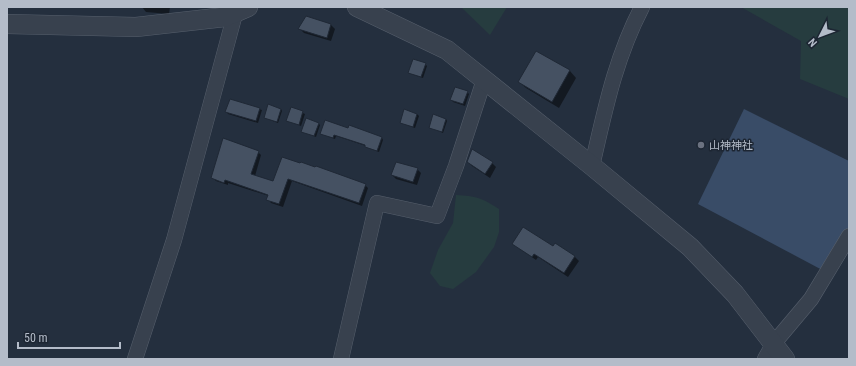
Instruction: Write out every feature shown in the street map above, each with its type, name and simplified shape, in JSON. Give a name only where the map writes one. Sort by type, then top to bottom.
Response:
[{"type":"street","points":[[357,7],[447,50],[592,166],[690,247],[735,294],[769,351],[785,359]]},
{"type":"street","points":[[592,166],[608,94],[619,59],[642,7]]},
{"type":"street","points":[[7,24],[136,27],[225,17],[242,10]]},
{"type":"street","points":[[135,359],[174,240],[242,10]]},
{"type":"street","points":[[341,359],[377,203],[437,216],[456,166],[484,80]]},
{"type":"street","points":[[769,351],[811,298],[849,236]]},
{"type":"green space","points":[[461,7],[507,7],[490,35]]},
{"type":"green space","points":[[741,7],[849,7],[849,99],[800,79],[801,41]]},
{"type":"green space","points":[[456,195],[479,198],[499,209],[499,232],[494,247],[476,272],[453,289],[440,286],[430,273],[438,250],[453,223]]},
{"type":"water","points":[[744,109],[849,161],[849,231],[826,272],[698,204]]},
{"type":"building","points":[[306,16],[331,24],[327,38],[298,29]]},
{"type":"building","points":[[536,51],[570,70],[552,102],[518,82]]},
{"type":"building","points":[[413,59],[426,63],[421,77],[408,73]]},
{"type":"building","points":[[455,87],[468,91],[463,104],[450,100]]},
{"type":"building","points":[[230,99],[260,108],[256,121],[225,112]]},
{"type":"building","points":[[268,104],[281,109],[277,122],[264,118]]},
{"type":"building","points":[[291,107],[303,111],[299,125],[286,121]]},
{"type":"building","points":[[404,109],[417,114],[413,127],[400,123]]},
{"type":"building","points":[[433,114],[446,119],[442,132],[429,128]]},
{"type":"building","points":[[306,118],[319,123],[314,136],[301,132]]},
{"type":"building","points":[[325,120],[348,128],[349,125],[382,137],[377,151],[365,147],[365,145],[334,135],[333,138],[320,134]]},
{"type":"building","points":[[223,138],[259,151],[251,174],[273,181],[282,157],[315,167],[316,166],[366,184],[359,203],[288,179],[279,204],[266,200],[268,195],[225,180],[224,183],[211,178]]},
{"type":"building","points":[[472,149],[493,162],[485,174],[467,162]]},
{"type":"building","points":[[396,162],[418,168],[413,182],[391,175]]},
{"type":"building","points":[[523,227],[553,246],[555,243],[575,256],[564,273],[534,254],[532,257],[512,244]]},
{"type":"place","name":"山神神社","points":[[701,145]]}]
